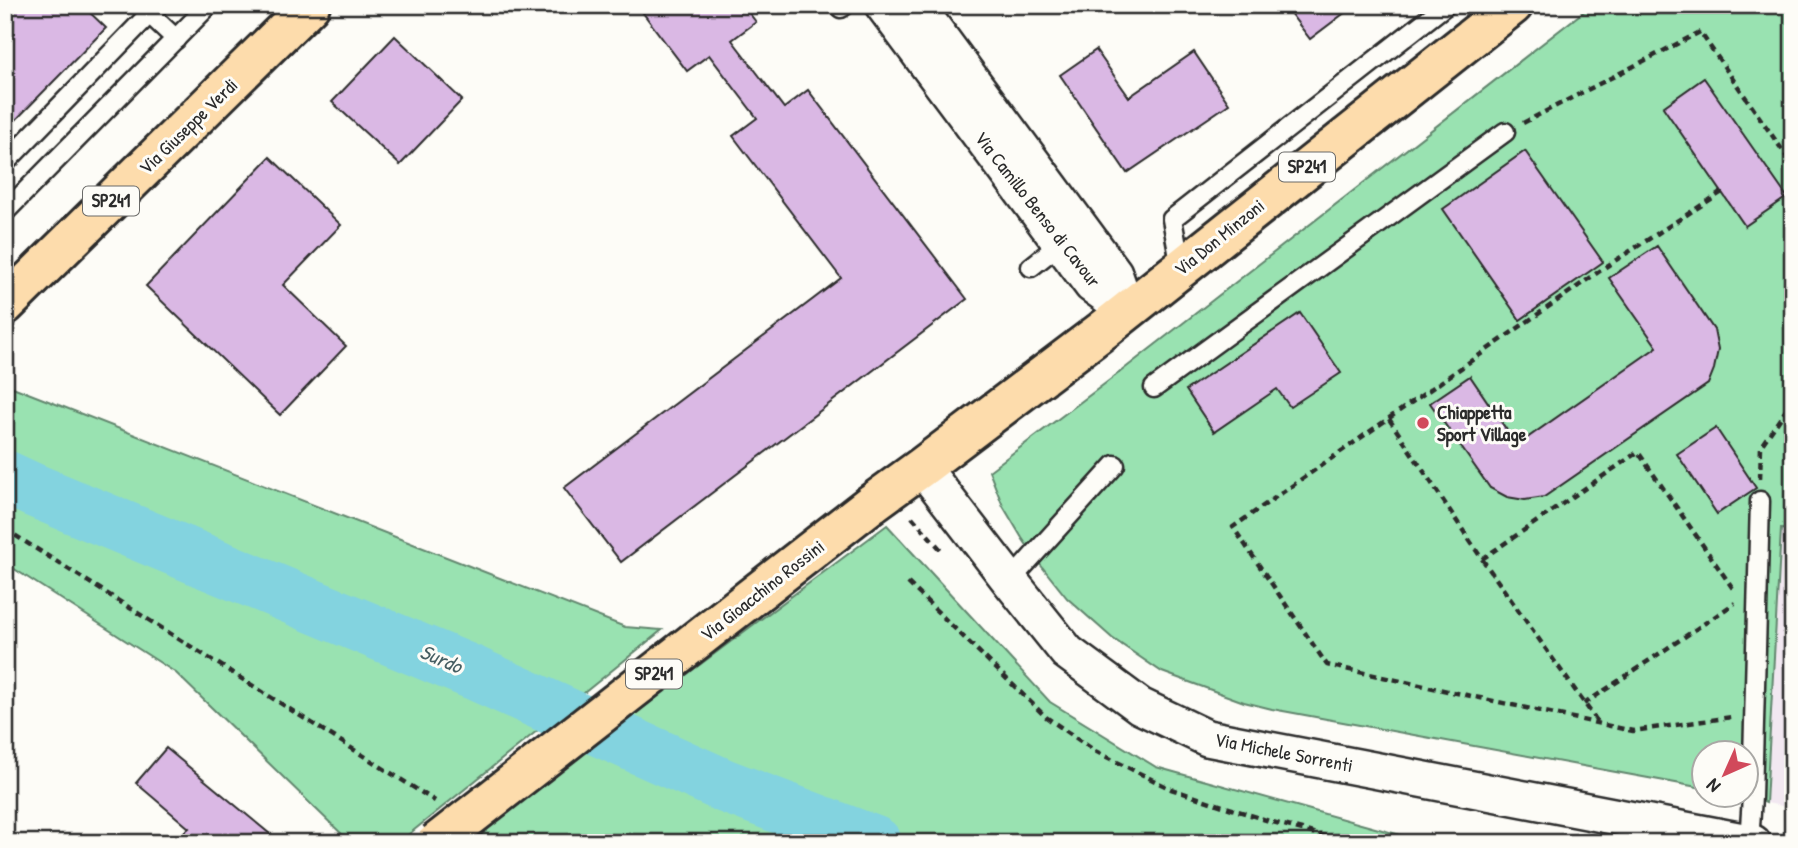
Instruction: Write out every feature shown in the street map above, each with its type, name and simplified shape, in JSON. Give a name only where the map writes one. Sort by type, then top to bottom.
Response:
[{"type":"main road","name":"Via Giuseppe Verdi","points":[[5,304],[310,5]]},
{"type":"main road","name":"Via Don Minzoni","points":[[930,478],[1127,310],[1513,5]]},
{"type":"main road","name":"Via Gioacchino Rossini","points":[[436,843],[871,504],[930,478]]},
{"type":"street","name":"Via Camillo Benso di Cavour","points":[[883,5],[1092,285],[1127,310]]},
{"type":"street","name":"Via Camillo Benso di Cavour","points":[[916,5],[1114,273],[1127,310]]},
{"type":"street","name":"Via Michele Sorrenti","points":[[930,478],[1067,652],[1140,706],[1206,737],[1751,842]]},
{"type":"lane","points":[[5,212],[209,5]]},
{"type":"lane","points":[[1181,268],[1172,219],[1446,5]]},
{"type":"lane","points":[[5,163],[149,8],[176,39]]},
{"type":"lane","points":[[1154,388],[1505,132]]},
{"type":"lane","points":[[1031,267],[1061,243]]},
{"type":"lane","points":[[1010,581],[1115,465]]},
{"type":"lane","points":[[1751,842],[1760,501]]},
{"type":"path","points":[[1505,132],[1700,32],[1790,161],[1793,214]]},
{"type":"path","points":[[1721,192],[1607,266],[1233,527],[1324,666],[1633,730],[1754,713]]},
{"type":"path","points":[[1760,501],[1760,446],[1793,400]]},
{"type":"path","points":[[1389,419],[1482,559],[1598,723]]},
{"type":"path","points":[[1482,559],[1639,452],[1741,599],[1584,704]]},
{"type":"path","points":[[930,478],[908,513],[943,552]]},
{"type":"path","points":[[5,529],[435,801]]},
{"type":"path","points":[[908,583],[1046,717],[1095,751],[1171,789],[1269,821],[1350,843]]},
{"type":"shaded area","points":[[1781,528],[1793,531],[1793,808],[1766,803]]},
{"type":"green space","name":"Chiappetta Sport Village","points":[[1592,5],[1793,5],[1793,531],[1781,529],[1766,803],[1759,800],[1759,740],[1689,740],[1689,785],[1272,709],[1244,702],[1162,672],[1112,638],[1067,598],[1022,538],[1003,506],[989,471]]},
{"type":"green space","points":[[5,384],[625,627],[662,630],[398,843],[351,843],[176,673],[5,563]]},
{"type":"green space","points":[[887,525],[1050,702],[1156,767],[1429,843],[461,843]]},
{"type":"building","points":[[5,5],[78,5],[103,30],[59,74],[5,21]]},
{"type":"building","points":[[5,5],[82,5],[106,28],[5,131]]},
{"type":"building","points":[[637,5],[743,5],[756,22],[732,40],[784,108],[808,90],[967,299],[621,562],[564,488],[841,278],[733,136],[757,118],[709,55],[687,71]]},
{"type":"building","points":[[1284,5],[1355,5],[1310,39]]},
{"type":"building","points":[[395,36],[462,100],[400,165],[332,102]]},
{"type":"building","points":[[1096,50],[1129,97],[1194,52],[1229,104],[1127,173],[1060,75]]},
{"type":"building","points":[[1704,78],[1787,197],[1745,226],[1663,107]]},
{"type":"building","points":[[1525,151],[1603,262],[1520,320],[1443,209]]},
{"type":"building","points":[[270,157],[341,225],[283,285],[346,346],[280,415],[146,286]]},
{"type":"building","points":[[1657,246],[1714,330],[1718,350],[1708,384],[1544,497],[1525,500],[1507,497],[1490,488],[1430,403],[1470,376],[1517,445],[1657,347],[1609,278]]},
{"type":"building","points":[[1300,313],[1341,373],[1290,407],[1277,389],[1214,432],[1186,390]]},
{"type":"building","points":[[1716,428],[1756,488],[1717,514],[1677,454]]},
{"type":"building","points":[[166,748],[276,839],[273,843],[171,843],[189,828],[136,783]]},
{"type":"waterway","name":"Surdo","points":[[5,477],[474,673],[725,786],[875,843]]},
{"type":"place","name":"Chiappetta Sport Village","points":[[1423,423]]}]
